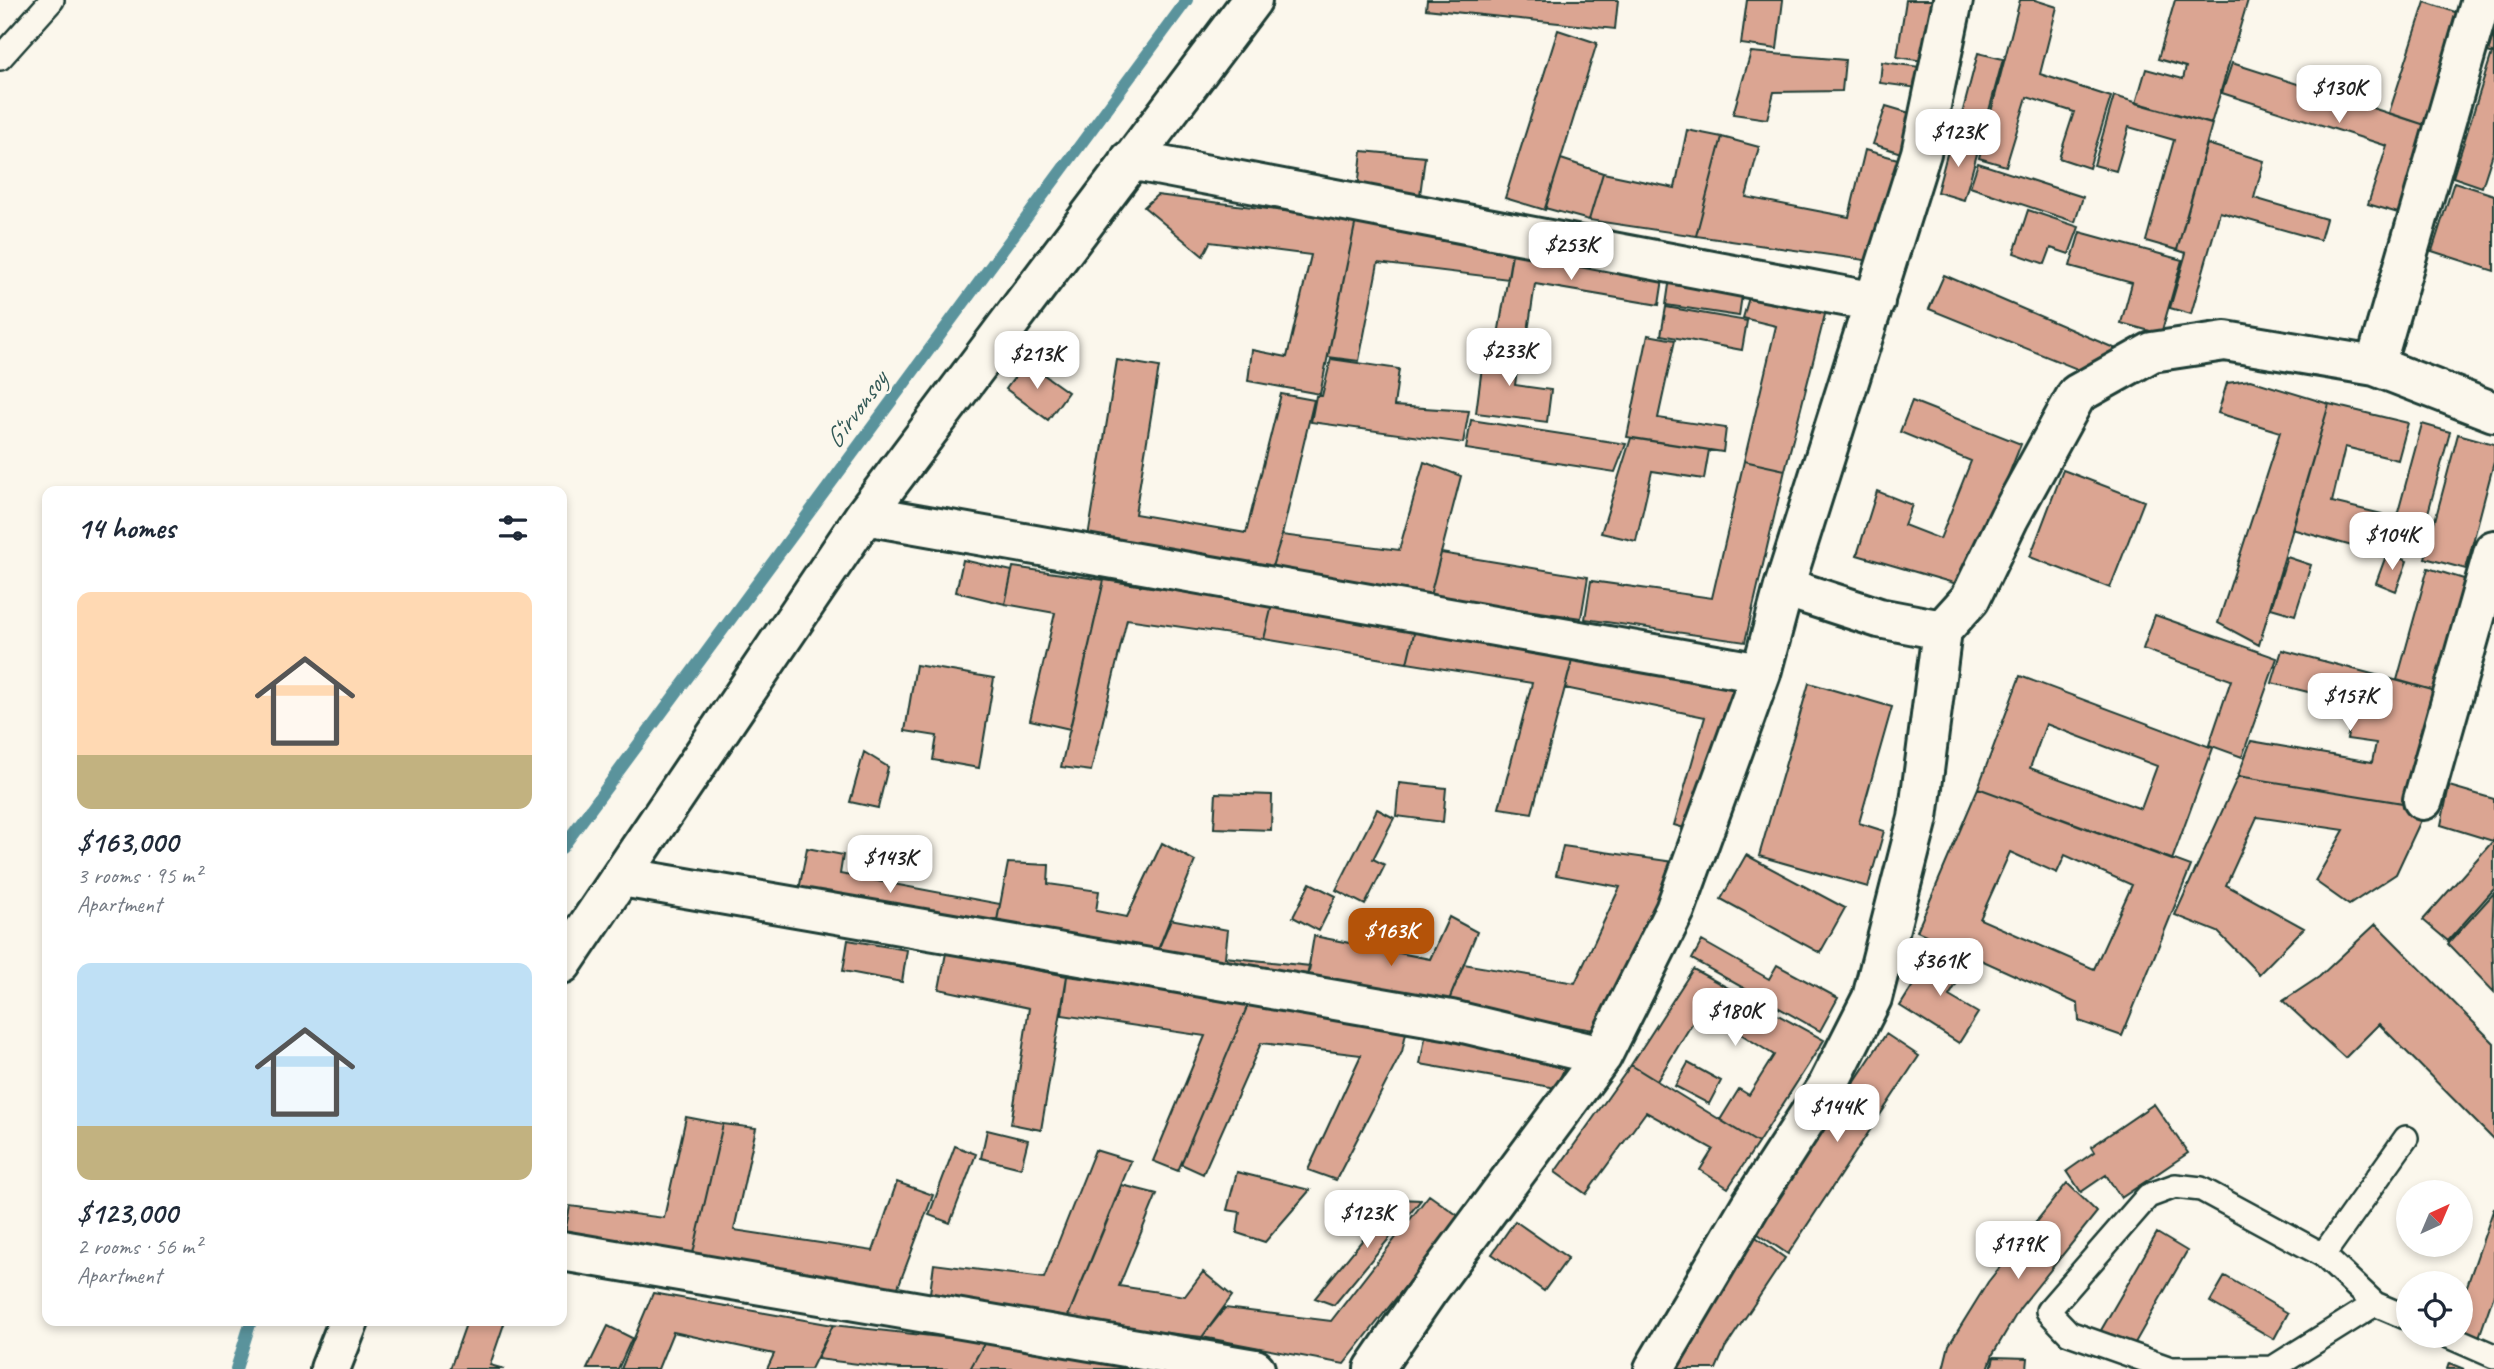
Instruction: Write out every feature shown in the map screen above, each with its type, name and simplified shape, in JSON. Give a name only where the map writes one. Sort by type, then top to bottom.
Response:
[{"type":"street","points":[[567,957],[865,514],[1252,0]]},
{"type":"street","points":[[1374,1369],[1427,1292],[1602,1056],[1675,910],[1761,673],[1784,587],[1921,153],[1953,0]]},
{"type":"street","points":[[2375,366],[2481,0]]},
{"type":"street","points":[[1130,160],[1875,302]]},
{"type":"street","points":[[1654,1369],[1750,1206],[1827,1087],[1872,998],[1918,818],[1942,630],[1970,599],[2009,518],[2077,394],[2152,352],[2225,341],[2375,366],[2494,412]]},
{"type":"street","points":[[865,514],[1761,673]]},
{"type":"street","points":[[2423,800],[2494,550]]},
{"type":"street","points":[[1784,587],[1879,618],[1942,630]]},
{"type":"street","points":[[622,877],[1451,1020],[1602,1056]]},
{"type":"street","points":[[567,1252],[1255,1369]]},
{"type":"street","points":[[330,1369],[347,1326]]},
{"type":"lane","points":[[0,58],[52,0]]},
{"type":"lane","points":[[2323,1255],[2406,1138]]},
{"type":"lane","points":[[2375,1304],[2273,1368],[2171,1369],[2069,1333],[2048,1311],[2148,1196],[2175,1185],[2201,1189],[2323,1255],[2375,1304],[2396,1313]]},
{"type":"lane","points":[[2473,1347],[2494,1356]]},
{"type":"building","points":[[1427,0],[1618,0],[1615,29],[1426,9]]},
{"type":"building","points":[[1747,0],[1783,0],[1777,49],[1741,44]]},
{"type":"building","points":[[1906,0],[1940,0],[1930,62],[1897,57]]},
{"type":"building","points":[[2020,0],[2035,0],[2057,7],[2040,74],[2111,97],[2089,168],[2059,158],[2074,112],[2027,97],[2006,166],[1979,158]]},
{"type":"building","points":[[2175,0],[2248,0],[2211,124],[2136,103],[2146,69],[2183,79],[2186,67],[2158,59]]},
{"type":"building","points":[[2425,2],[2461,14],[2425,125],[2389,113]]},
{"type":"building","points":[[1558,30],[1597,43],[1545,210],[1505,198]]},
{"type":"building","points":[[2494,32],[2494,54],[2488,52]]},
{"type":"building","points":[[1751,52],[1845,60],[1842,91],[1774,92],[1767,119],[1733,114]]},
{"type":"building","points":[[1978,53],[2003,59],[1980,144],[1956,137]]},
{"type":"building","points":[[2492,53],[2494,150],[2482,187],[2453,177]]},
{"type":"building","points":[[1882,62],[1928,68],[1925,89],[1880,83]]},
{"type":"building","points":[[2232,63],[2425,125],[2398,213],[2368,204],[2387,146],[2222,93]]},
{"type":"building","points":[[2114,96],[2212,124],[2177,250],[2146,241],[2174,140],[2129,127],[2116,171],[2094,165]]},
{"type":"building","points":[[1886,106],[1913,114],[1901,153],[1873,144]]},
{"type":"building","points":[[1687,130],[1722,137],[1696,236],[1589,220],[1603,173],[1675,188]]},
{"type":"building","points":[[1722,137],[1759,147],[1746,197],[1849,217],[1865,150],[1905,161],[1878,262],[1696,236]]},
{"type":"building","points":[[1951,139],[1979,147],[1964,200],[1937,192]]},
{"type":"building","points":[[2207,144],[2264,161],[2254,198],[2326,219],[2320,240],[2220,212],[2191,314],[2170,308],[2186,253],[2177,250]]},
{"type":"building","points":[[1362,151],[1425,157],[1420,195],[1358,189]]},
{"type":"building","points":[[1561,159],[1603,173],[1589,220],[1545,208]]},
{"type":"building","points":[[1978,163],[2083,197],[2075,222],[1970,187]]},
{"type":"building","points":[[2454,182],[2494,195],[2494,271],[2432,251]]},
{"type":"building","points":[[1157,195],[1356,220],[1320,394],[1248,381],[1252,350],[1287,357],[1311,255],[1210,242],[1203,256],[1144,207]]},
{"type":"building","points":[[2028,210],[2079,227],[2069,254],[2051,248],[2045,264],[2014,253]]},
{"type":"building","points":[[1356,220],[1514,241],[1508,279],[1378,263],[1359,361],[1328,357]]},
{"type":"building","points":[[2080,232],[2182,260],[2161,334],[2121,323],[2132,283],[2070,266]]},
{"type":"building","points":[[1514,241],[1665,266],[1659,305],[1535,284],[1526,345],[1497,341]]},
{"type":"building","points":[[1671,271],[1744,282],[1739,316],[1666,305]]},
{"type":"building","points":[[1944,275],[2121,351],[2087,373],[1929,309]]},
{"type":"building","points":[[1754,280],[1830,295],[1785,470],[1744,461],[1776,326],[1743,318]]},
{"type":"building","points":[[1666,307],[1747,321],[1742,350],[1661,335]]},
{"type":"building","points":[[1648,335],[1675,340],[1658,418],[1726,428],[1723,452],[1627,437]]},
{"type":"building","points":[[1485,344],[1520,348],[1515,385],[1551,390],[1547,422],[1476,413]]},
{"type":"building","points":[[1331,359],[1399,369],[1394,406],[1469,411],[1463,443],[1311,422],[1316,396],[1322,396]]},
{"type":"building","points":[[1117,360],[1159,367],[1135,514],[1246,533],[1281,394],[1314,400],[1282,535],[1270,573],[1087,543]]},
{"type":"building","points":[[1026,362],[1068,392],[1048,420],[1006,389]]},
{"type":"building","points":[[2250,380],[2329,404],[2259,645],[2218,623],[2280,432],[2218,413],[2227,383]]},
{"type":"building","points":[[1912,401],[2021,444],[1964,586],[1857,555],[1877,491],[1912,505],[1904,525],[1940,539],[1971,461],[1900,432]]},
{"type":"building","points":[[2329,404],[2408,423],[2398,460],[2345,447],[2332,502],[2382,514],[2373,552],[2292,529]]},
{"type":"building","points":[[1471,420],[1626,444],[1615,472],[1466,449]]},
{"type":"building","points":[[2422,424],[2450,432],[2422,535],[2394,527]]},
{"type":"building","points":[[2458,434],[2494,444],[2494,462],[2466,569],[2425,558]]},
{"type":"building","points":[[1631,438],[1709,450],[1704,479],[1652,471],[1636,541],[1601,533]]},
{"type":"building","points":[[1744,461],[1785,470],[1745,642],[1585,619],[1591,581],[1712,598]]},
{"type":"building","points":[[1424,462],[1461,476],[1430,596],[1270,573],[1282,535],[1399,550]]},
{"type":"building","points":[[2063,470],[2144,501],[2110,588],[2030,557]]},
{"type":"building","points":[[1441,553],[1588,577],[1581,618],[1430,596]]},
{"type":"building","points":[[2387,553],[2407,561],[2396,591],[2376,583]]},
{"type":"building","points":[[2287,557],[2311,565],[2295,615],[2271,608]]},
{"type":"building","points":[[963,560],[1012,571],[1005,604],[956,592]]},
{"type":"building","points":[[1013,567],[1104,580],[1070,729],[1030,720],[1055,613],[1005,604]]},
{"type":"building","points":[[2428,568],[2467,580],[2436,691],[2397,680]]},
{"type":"building","points":[[1104,580],[1272,605],[1264,639],[1127,619],[1091,771],[1061,767]]},
{"type":"building","points":[[1272,605],[1416,625],[1407,663],[1264,639]]},
{"type":"building","points":[[2155,615],[2277,658],[2242,757],[2209,745],[2231,680],[2143,649]]},
{"type":"building","points":[[1416,625],[1574,653],[1532,813],[1499,808],[1532,683],[1407,663]]},
{"type":"building","points":[[2282,650],[2436,691],[2403,803],[2238,776],[2251,741],[2372,762],[2376,743],[2347,739],[2356,704],[2272,683]]},
{"type":"building","points":[[1574,653],[1744,689],[1701,833],[1674,825],[1705,717],[1565,688]]},
{"type":"building","points":[[916,665],[994,678],[979,768],[933,760],[937,736],[905,731]]},
{"type":"building","points":[[2020,676],[2213,748],[2172,860],[1978,788]],"holes":[[[2046,724],[2157,766],[2141,809],[2030,768]]]},
{"type":"building","points":[[1809,683],[1892,707],[1859,823],[1884,831],[1868,887],[1759,856]]},
{"type":"building","points":[[864,752],[888,767],[878,808],[850,802]]},
{"type":"building","points":[[2238,776],[2403,803],[2423,816],[2396,874],[2349,905],[2315,881],[2344,830],[2257,817],[2226,885],[2304,928],[2259,974],[2218,932],[2175,915]]},
{"type":"building","points":[[1399,783],[1446,788],[1443,822],[1396,816]]},
{"type":"building","points":[[2449,786],[2494,799],[2494,889],[2448,941],[2423,920],[2493,841],[2441,825]]},
{"type":"building","points":[[1978,788],[2191,866],[2122,1036],[2079,1021],[2078,1004],[1917,931]],"holes":[[[2010,852],[2057,873],[2065,855],[2132,885],[2094,969],[1980,919]]]},
{"type":"building","points":[[1216,793],[1272,795],[1271,830],[1214,828]]},
{"type":"building","points":[[1377,809],[1394,818],[1373,859],[1385,865],[1365,905],[1336,890]]},
{"type":"building","points":[[1162,843],[1195,861],[1154,960],[995,931],[1008,863],[1049,865],[1048,884],[1099,891],[1096,911],[1127,917]]},
{"type":"building","points":[[1563,846],[1681,863],[1599,1031],[1447,1005],[1464,964],[1575,983],[1620,887],[1556,875]]},
{"type":"building","points":[[807,848],[843,855],[840,874],[1000,904],[995,931],[798,895]]},
{"type":"building","points":[[1746,855],[1845,908],[1820,953],[1721,899]]},
{"type":"building","points":[[1310,883],[1336,896],[1319,931],[1293,917]]},
{"type":"building","points":[[2494,893],[2492,935],[2494,992],[2448,944]]},
{"type":"building","points":[[1449,917],[1477,932],[1447,1005],[1305,989],[1314,936],[1430,959]]},
{"type":"building","points":[[1170,919],[1228,930],[1225,957],[1310,966],[1305,989],[1154,960]]},
{"type":"building","points":[[2376,924],[2494,1043],[2494,1140],[2379,1024],[2345,1058],[2283,1001],[2319,977]]},
{"type":"building","points":[[848,940],[907,950],[902,982],[843,971]]},
{"type":"building","points":[[1702,941],[1769,979],[1777,965],[1838,998],[1820,1031],[1692,959]]},
{"type":"building","points":[[1935,950],[1965,970],[1949,996],[1978,1013],[1959,1043],[1900,1006]]},
{"type":"building","points":[[946,953],[1067,976],[1041,1130],[1011,1124],[1029,1008],[939,989]]},
{"type":"building","points":[[1693,969],[1824,1040],[1758,1143],[1720,1120],[1739,1089],[1749,1095],[1774,1055],[1701,1009],[1657,1081],[1631,1065]]},
{"type":"building","points":[[1067,976],[1250,1000],[1178,1171],[1153,1161],[1205,1036],[1062,1015]]},
{"type":"building","points":[[1250,1000],[1408,1023],[1402,1052],[1336,1180],[1308,1170],[1361,1055],[1261,1043],[1203,1174],[1181,1164]]},
{"type":"building","points":[[1427,1028],[1570,1055],[1556,1088],[1420,1064]]},
{"type":"building","points":[[1886,1034],[1919,1056],[1788,1254],[1755,1232]]},
{"type":"building","points":[[1688,1063],[1721,1081],[1709,1104],[1675,1086]]},
{"type":"building","points":[[1631,1065],[1758,1143],[1728,1188],[1700,1170],[1713,1149],[1646,1112],[1586,1194],[1555,1172]]},
{"type":"building","points":[[2154,1104],[2188,1153],[2121,1198],[2106,1175],[2081,1192],[2067,1171],[2094,1152],[2091,1147]]},
{"type":"building","points":[[686,1117],[723,1124],[690,1266],[567,1245],[570,1206],[664,1218]]},
{"type":"building","points":[[723,1124],[756,1128],[734,1230],[873,1251],[897,1182],[933,1195],[895,1295],[690,1266]]},
{"type":"building","points":[[987,1130],[1028,1140],[1021,1168],[981,1158]]},
{"type":"building","points":[[955,1146],[976,1154],[950,1223],[929,1215]]},
{"type":"building","points":[[1095,1150],[1131,1161],[1066,1321],[929,1300],[934,1264],[1044,1278]]},
{"type":"building","points":[[1237,1172],[1310,1190],[1265,1242],[1237,1233],[1240,1212],[1227,1210]]},
{"type":"building","points":[[2067,1183],[2097,1212],[2020,1308],[1993,1354],[1988,1369],[1943,1369],[1949,1345],[1988,1282]]},
{"type":"building","points":[[1122,1185],[1157,1194],[1119,1286],[1185,1296],[1203,1272],[1232,1296],[1202,1337],[1066,1321]]},
{"type":"building","points":[[1429,1195],[1460,1217],[1344,1364],[1202,1337],[1225,1308],[1331,1321]]},
{"type":"building","points":[[1396,1199],[1421,1200],[1334,1305],[1315,1298]]},
{"type":"building","points":[[2494,1208],[2494,1294],[2478,1340],[2473,1338],[2472,1271]]},
{"type":"building","points":[[1515,1221],[1568,1258],[1544,1291],[1492,1254]]},
{"type":"building","points":[[2157,1233],[2187,1251],[2131,1350],[2100,1332]]},
{"type":"building","points":[[1753,1235],[1785,1258],[1725,1348],[1716,1369],[1671,1369]]},
{"type":"building","points":[[2225,1276],[2288,1313],[2274,1339],[2210,1302]]},
{"type":"building","points":[[653,1293],[833,1325],[811,1369],[767,1369],[774,1354],[673,1332],[658,1369],[621,1369]]},
{"type":"building","points":[[833,1325],[985,1342],[970,1369],[899,1369],[817,1359]]},
{"type":"building","points":[[465,1326],[503,1326],[490,1365],[504,1369],[450,1369]]},
{"type":"building","points":[[608,1326],[632,1338],[618,1369],[587,1369]]},
{"type":"building","points":[[985,1342],[1160,1369],[970,1369]]},
{"type":"building","points":[[1994,1357],[2028,1358],[2027,1369],[1991,1369]]},
{"type":"building","points":[[2449,1363],[2464,1369],[2447,1369]]},
{"type":"waterway","name":"G‘irvonsoy","points":[[567,841],[1187,0]]},
{"type":"waterway","name":"G‘irvonsoy","points":[[236,1369],[249,1326]]}]
